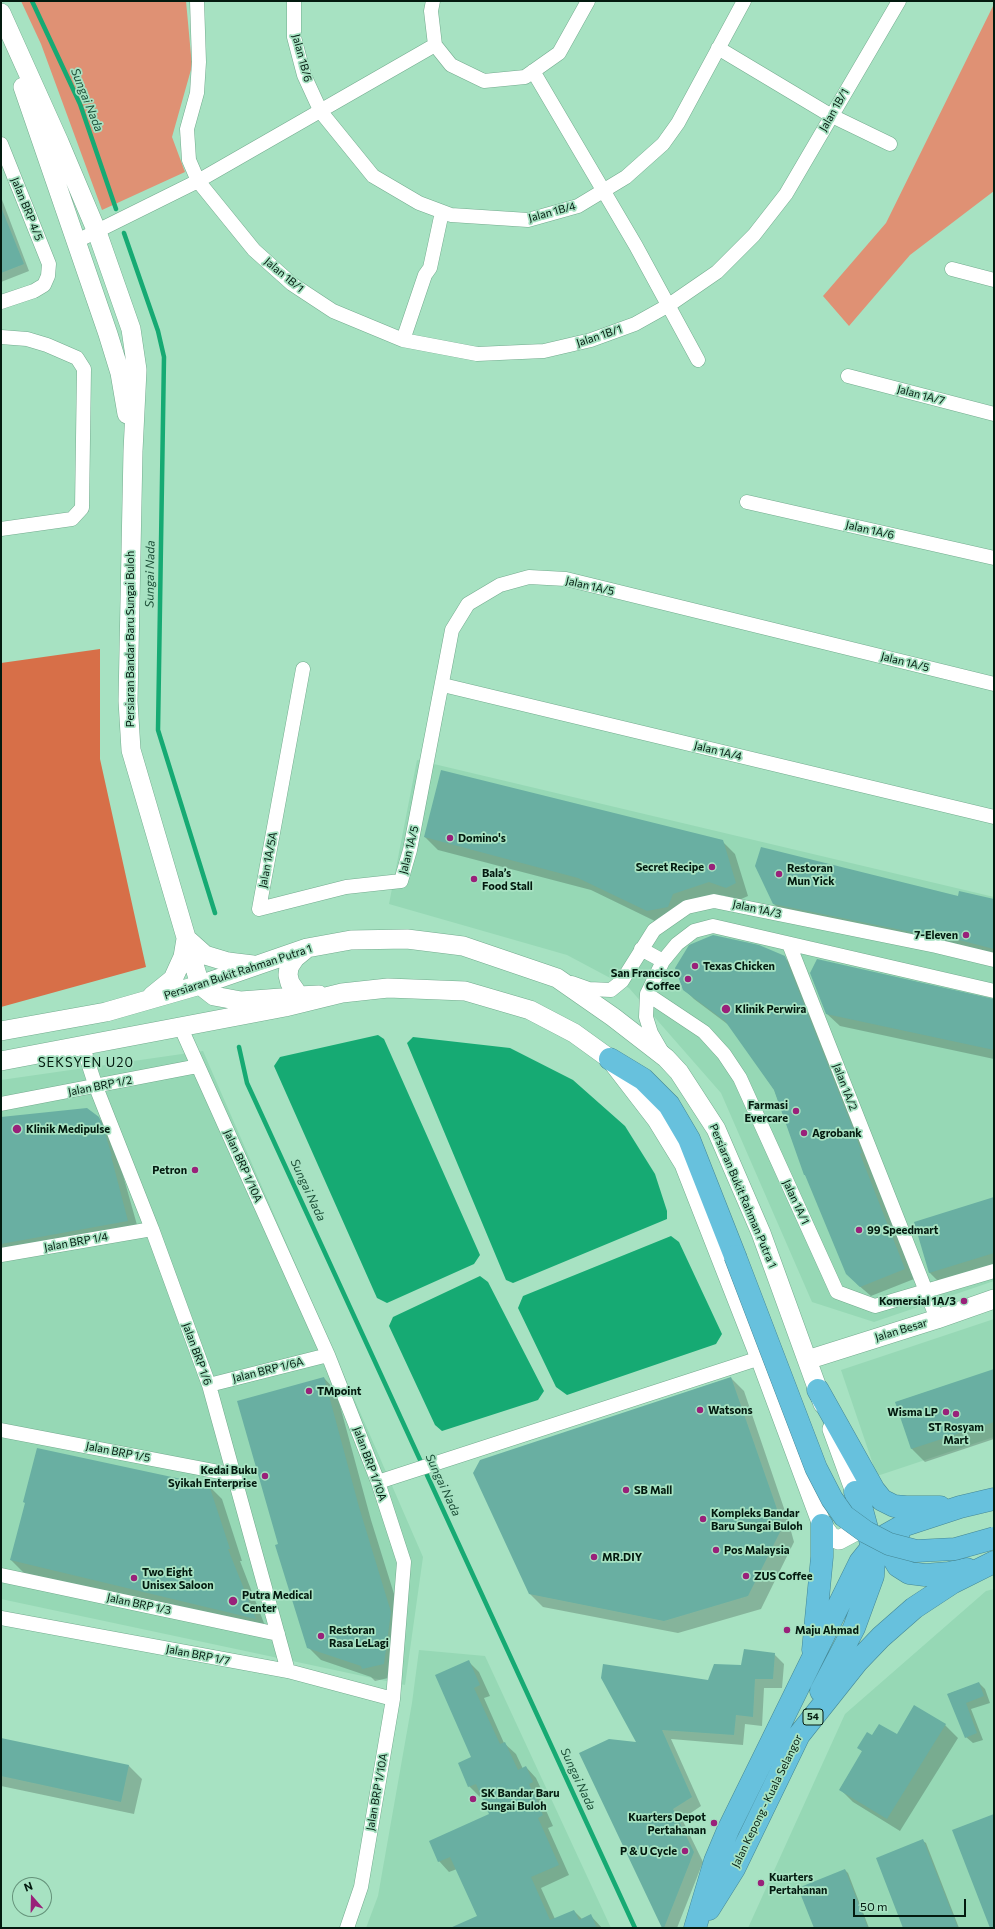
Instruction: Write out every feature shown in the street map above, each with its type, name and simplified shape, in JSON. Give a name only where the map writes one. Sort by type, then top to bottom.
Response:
[{"type":"highway","points":[[610,1059],[643,1079],[669,1105],[689,1139],[816,1468],[832,1499],[844,1516],[866,1532],[889,1544],[916,1551],[955,1549],[994,1538]]},
{"type":"highway","points":[[818,1390],[874,1490],[882,1500],[894,1506],[906,1508],[960,1507]]},
{"type":"highway","points":[[799,1735],[854,1628],[873,1576],[874,1561],[872,1547],[861,1506],[855,1492]]},
{"type":"highway","name":"54","points":[[902,1526],[960,1507],[994,1499]]},
{"type":"highway","points":[[811,1665],[822,1557],[822,1525]]},
{"type":"highway","points":[[902,1526],[892,1546],[892,1556],[898,1566],[909,1573],[925,1575],[949,1573],[994,1562]]},
{"type":"highway","name":"Jalan Kepong - Kuala Selangor","points":[[696,1928],[715,1861],[728,1830],[811,1665],[860,1562],[872,1547],[886,1535],[902,1526]]},
{"type":"highway","name":"Jalan Kepong - Kuala Selangor","points":[[696,1928],[734,1869],[799,1735],[857,1662],[881,1637],[914,1608],[952,1583],[994,1562]]},
{"type":"main road","points":[[1,13],[59,142],[97,232],[131,329],[137,370],[133,451]]},
{"type":"main road","points":[[1,22],[77,241],[120,373],[133,451]]},
{"type":"main road","name":"Persiaran Bandar Baru Sungai Buloh","points":[[133,451],[128,701],[131,750],[200,985]]},
{"type":"main road","points":[[186,938],[205,955],[228,962],[258,965]]},
{"type":"main road","points":[[148,1000],[172,979],[183,957],[186,938]]},
{"type":"main road","name":"Persiaran Bukit Rahman Putra 1","points":[[1,1031],[106,1012],[200,985],[307,948],[352,940],[414,940],[463,946],[556,978],[613,1017],[666,1058],[679,1072],[716,1129],[761,1233],[855,1492],[858,1516],[854,1532],[838,1540],[831,1537],[822,1525]]},
{"type":"main road","points":[[299,996],[290,983],[288,975],[289,967],[295,958],[307,948]]},
{"type":"main road","points":[[200,985],[214,996],[241,1001],[388,988],[465,991],[530,1010],[574,1033],[610,1059],[658,1120],[684,1164],[760,1358],[822,1525]]},
{"type":"main road","points":[[1,1061],[82,1044],[181,1028],[285,1007],[342,993]]},
{"type":"main road","name":"Jalan Besar","points":[[807,1360],[937,1319],[994,1299]]},
{"type":"street","name":"Jalan 1B/1","points":[[196,1],[199,62],[197,93],[187,128],[189,160],[198,181],[254,250],[292,284],[333,311],[404,340],[477,354],[544,351],[591,340],[635,324],[669,305],[717,272],[754,235],[786,194],[830,115],[899,1]]},
{"type":"street","name":"Jalan 1B/6","points":[[294,1],[294,37],[304,75],[321,112]]},
{"type":"street","points":[[433,1],[431,11],[435,45],[451,65],[484,81],[525,77],[559,53],[588,1]]},
{"type":"street","name":"Jalan 1B/4","points":[[321,112],[373,176],[419,203],[452,215],[528,220],[578,206],[626,177],[663,144],[678,123],[744,1]]},
{"type":"street","points":[[77,241],[198,181],[321,112],[435,45]]},
{"type":"street","points":[[718,48],[830,115],[890,144]]},
{"type":"street","points":[[533,71],[636,246],[698,360]]},
{"type":"street","name":"Jalan BRP 4/5","points":[[1,144],[49,264],[48,276],[44,285],[34,291],[1,302]]},
{"type":"street","points":[[404,340],[425,275],[430,268],[442,212]]},
{"type":"street","points":[[952,269],[994,280]]},
{"type":"street","points":[[1,337],[27,339],[47,345],[77,358],[84,369],[82,508],[72,519],[1,529]]},
{"type":"street","name":"Jalan 1A/7","points":[[848,376],[994,414]]},
{"type":"street","name":"Jalan 1A/6","points":[[747,502],[994,558]]},
{"type":"street","name":"Jalan 1A/5","points":[[401,881],[410,850],[443,685],[452,630],[468,604],[500,585],[529,577],[566,579],[994,684]]},
{"type":"street","name":"Jalan 1A/5A","points":[[303,668],[259,909],[346,887],[401,881]]},
{"type":"street","name":"Jalan 1A/4","points":[[443,685],[994,817]]},
{"type":"street","name":"Jalan 1A/3","points":[[556,978],[589,989],[611,990],[622,981],[654,930],[668,918],[687,907],[714,900],[936,946],[994,960]]},
{"type":"street","points":[[666,1058],[651,1033],[646,1017],[647,994],[663,961],[677,944],[694,931],[713,926],[994,991]]},
{"type":"street","name":"Jalan 1A/2","points":[[789,944],[937,1319]]},
{"type":"street","points":[[641,949],[663,961]]},
{"type":"street","name":"Jalan 1A/1","points":[[647,994],[704,1032],[724,1054],[740,1078],[837,1292],[875,1306],[994,1271]]},
{"type":"street","name":"Jalan BRP 1/10A","points":[[181,1028],[328,1355],[378,1482],[404,1562],[393,1699],[361,1887],[347,1928]]},
{"type":"street","name":"Jalan BRP 1/6","points":[[82,1044],[96,1087],[152,1229],[209,1385],[288,1671]]},
{"type":"street","name":"Jalan BRP 1/2","points":[[1,1104],[96,1087],[198,1066]]},
{"type":"street","name":"Jalan BRP 1/4","points":[[1,1255],[152,1229]]},
{"type":"street","name":"Jalan BRP 1/6A","points":[[209,1385],[328,1355]]},
{"type":"street","points":[[378,1482],[438,1461],[760,1358]]},
{"type":"street","name":"Jalan BRP 1/5","points":[[1,1430],[235,1475]]},
{"type":"street","name":"Jalan BRP 1/3","points":[[1,1575],[278,1634]]},
{"type":"street","name":"Jalan BRP 1/7","points":[[1,1618],[288,1671],[393,1699]]},
{"type":"shaded area","points":[[21,1],[186,1],[192,66],[172,137],[185,172],[102,210],[41,44]]},
{"type":"shaded area","points":[[994,4],[994,191],[910,255],[849,326],[823,296],[886,223]]},
{"type":"shaded area","points":[[100,649],[100,759],[146,967],[1,1007],[1,663]]},
{"type":"shaded area","points":[[417,760],[994,897],[994,1281],[874,1322],[812,1302],[721,1093],[629,988],[567,955],[389,904]]},
{"type":"shaded area","points":[[378,1035],[384,1039],[480,1255],[474,1264],[387,1303],[377,1298],[274,1066],[280,1057]]},
{"type":"shaded area","points":[[413,1037],[510,1048],[573,1080],[625,1126],[655,1174],[667,1211],[667,1219],[513,1283],[506,1280],[407,1043]]},
{"type":"shaded area","points":[[203,1051],[423,1557],[405,1685],[1,1599],[1,1080]]},
{"type":"shaded area","points":[[671,1236],[679,1242],[722,1334],[716,1344],[567,1395],[556,1387],[518,1308],[523,1296]]},
{"type":"shaded area","points":[[480,1276],[488,1282],[544,1391],[538,1400],[442,1431],[435,1425],[389,1326],[393,1317]]},
{"type":"shaded area","points":[[994,1319],[994,1437],[877,1476],[841,1370]]},
{"type":"shaded area","points":[[994,1589],[994,1928],[748,1928],[845,1714],[986,1591]]},
{"type":"shaded area","name":"SK Bandar Baru Sungai Buloh","points":[[419,1650],[485,1656],[611,1928],[366,1928],[378,1896],[412,1703]]},
{"type":"building","points":[[1,207],[24,264],[1,273]]},
{"type":"building","points":[[441,770],[723,840],[736,883],[726,888],[709,882],[673,894],[668,907],[647,911],[578,878],[424,837]]},
{"type":"building","points":[[761,847],[958,896],[959,891],[994,899],[994,949],[932,933],[931,936],[773,904],[755,866]]},
{"type":"building","points":[[713,935],[759,945],[785,956],[850,1121],[862,1153],[860,1154],[905,1269],[860,1287],[846,1274],[804,1175],[774,1090],[725,1021],[683,990],[675,968],[689,945]]},
{"type":"building","points":[[817,959],[994,999],[994,1050],[826,1014],[810,973]]},
{"type":"building","points":[[87,1108],[99,1117],[102,1124],[112,1156],[128,1221],[1,1244],[1,1117]]},
{"type":"building","points":[[994,1197],[994,1253],[929,1273],[914,1222]]},
{"type":"building","name":"Wisma LP","points":[[994,1369],[994,1422],[911,1449],[895,1402]]},
{"type":"building","points":[[324,1377],[359,1507],[391,1612],[384,1664],[362,1669],[361,1666],[307,1648],[275,1545],[278,1544],[237,1401]]},
{"type":"building","name":"SB Mall","points":[[731,1377],[776,1506],[782,1528],[748,1596],[664,1621],[529,1594],[473,1473],[480,1460]]},
{"type":"building","points":[[37,1448],[209,1485],[230,1549],[228,1549],[256,1619],[10,1560],[25,1503],[23,1502]]},
{"type":"building","points":[[744,1649],[775,1653],[773,1679],[755,1679],[753,1717],[736,1715],[734,1735],[662,1730],[692,1797],[673,1809],[694,1852],[664,1928],[662,1928],[579,1753],[609,1739],[636,1742],[601,1678],[603,1664],[708,1680],[714,1664],[741,1665]]},
{"type":"building","points":[[469,1660],[480,1685],[474,1688],[500,1744],[505,1742],[518,1770],[526,1766],[533,1782],[529,1784],[543,1815],[538,1818],[559,1865],[531,1877],[550,1920],[574,1910],[579,1920],[591,1914],[597,1928],[450,1928],[477,1916],[450,1857],[438,1862],[429,1841],[489,1814],[476,1784],[468,1787],[458,1763],[471,1757],[435,1675]]},
{"type":"building","points":[[979,1682],[984,1696],[966,1703],[977,1733],[965,1738],[947,1694]]},
{"type":"building","points":[[914,1705],[946,1724],[887,1819],[839,1790],[862,1751],[857,1748],[867,1732],[872,1735],[879,1724],[897,1734]]},
{"type":"building","points":[[1,1738],[129,1765],[121,1802],[1,1776]]},
{"type":"building","points":[[994,1814],[994,1928],[990,1928],[952,1830]]},
{"type":"building","points":[[923,1839],[958,1928],[903,1928],[876,1858]]},
{"type":"building","points":[[845,1869],[868,1928],[814,1928],[798,1888]]},
{"type":"waterway","name":"Sungai Nada","points":[[32,1],[80,104],[116,209]]},
{"type":"waterway","name":"Sungai Nada","points":[[124,233],[158,331],[164,357],[158,730],[215,913]]},
{"type":"waterway","name":"Sungai Nada","points":[[239,1047],[247,1083],[635,1928]]},
{"type":"place","name":"Domino's","points":[[450,838]]},
{"type":"place","name":"Secret Recipe","points":[[712,867]]},
{"type":"place","name":"Restoran Mun Yick","points":[[779,874]]},
{"type":"place","name":"Bala’s Food Stall","points":[[474,879]]},
{"type":"place","name":"7-Eleven","points":[[966,935]]},
{"type":"place","name":"Texas Chicken","points":[[695,966]]},
{"type":"place","name":"San Francisco Coffee","points":[[688,979]]},
{"type":"place","name":"Klinik Perwira","points":[[726,1009]]},
{"type":"place","name":"Farmasi Evercare","points":[[796,1111]]},
{"type":"place","name":"Klinik Medipulse","points":[[17,1129]]},
{"type":"place","name":"Agrobank","points":[[804,1133]]},
{"type":"place","name":"Petron","points":[[195,1170]]},
{"type":"place","name":"99 Speedmart","points":[[859,1230]]},
{"type":"place","name":"Komersial 1A/3","points":[[964,1301]]},
{"type":"place","name":"TMpoint","points":[[309,1391]]},
{"type":"place","name":"Watsons","points":[[700,1410]]},
{"type":"place","name":"Wisma LP","points":[[946,1412]]},
{"type":"place","name":"ST Rosyam Mart","points":[[956,1414]]},
{"type":"place","name":"Kedai Buku Syikah Enterprise","points":[[265,1476]]},
{"type":"place","name":"SB Mall","points":[[626,1490]]},
{"type":"place","name":"Kompleks Bandar Baru Sungai Buloh","points":[[703,1519]]},
{"type":"place","name":"Pos Malaysia","points":[[716,1550]]},
{"type":"place","name":"MR.DIY","points":[[594,1557]]},
{"type":"place","name":"ZUS Coffee","points":[[746,1576]]},
{"type":"place","name":"Two Eight Unisex Saloon","points":[[134,1578]]},
{"type":"place","name":"Putra Medical Center","points":[[233,1601]]},
{"type":"place","name":"Maju Ahmad","points":[[787,1630]]},
{"type":"place","name":"Restoran Rasa LeLagi","points":[[321,1636]]},
{"type":"place","name":"SK Bandar Baru Sungai Buloh","points":[[473,1799]]},
{"type":"place","name":"Kuarters Depot Pertahanan","points":[[714,1823]]},
{"type":"place","name":"P & U Cycle","points":[[685,1851]]},
{"type":"place","name":"Kuarters Pertahanan","points":[[761,1883]]},
{"type":"district","name":"SEKSYEN U20","points":[[86,1063]]}]
